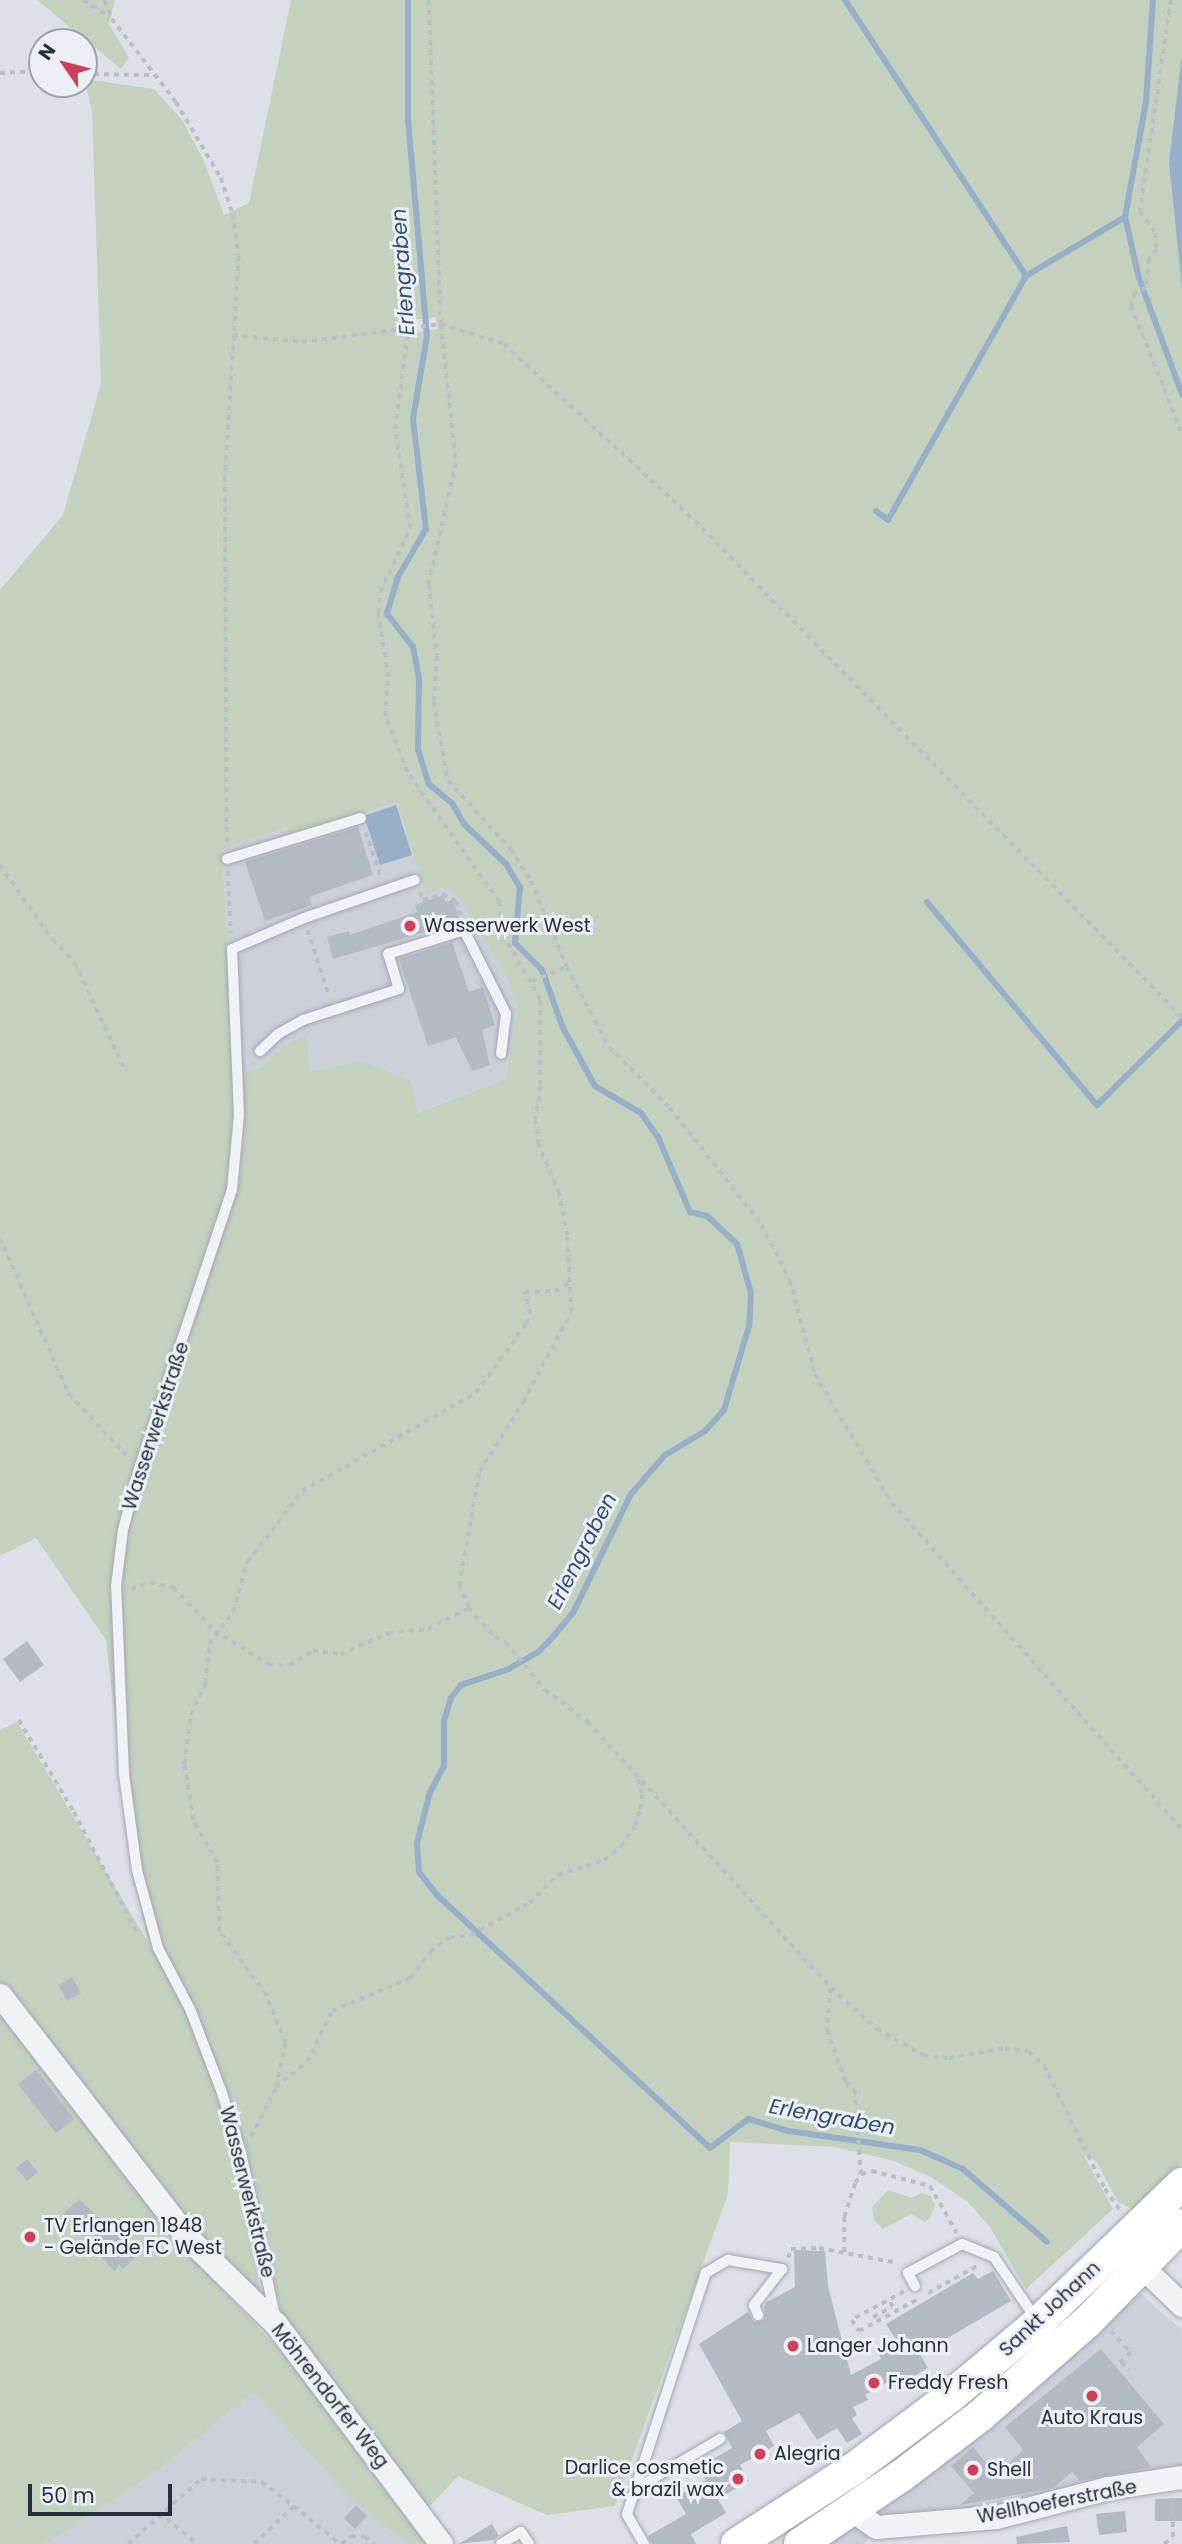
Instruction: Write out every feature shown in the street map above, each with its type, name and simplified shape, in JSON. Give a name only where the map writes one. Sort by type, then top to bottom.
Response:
[{"type":"main road","name":"Sankt Johann","points":[[737,2544],[906,2431],[1039,2322],[1182,2184]]},
{"type":"main road","name":"Sankt Johann","points":[[800,2544],[852,2510],[981,2415],[1096,2314],[1182,2225]]},
{"type":"street","name":"Möhrendorfer Weg","points":[[0,1995],[186,2236],[276,2324],[441,2544]]},
{"type":"street","points":[[1119,2245],[1182,2305]]},
{"type":"street","name":"Wellhoeferstraße","points":[[852,2510],[876,2527],[996,2517],[1108,2488],[1177,2479]]},
{"type":"lane","points":[[227,859],[361,818]]},
{"type":"lane","points":[[232,949],[304,918],[415,880]]},
{"type":"lane","points":[[261,1051],[278,1034],[334,1010],[399,989],[388,954],[464,930],[506,1014],[501,1054]]},
{"type":"lane","name":"Wasserwerkstraße","points":[[232,949],[239,1115],[232,1190],[139,1469],[123,1530],[116,1586],[124,1774],[137,1870],[158,1948],[190,2009],[241,2153],[276,2324]]},
{"type":"lane","points":[[915,2286],[908,2273],[962,2244],[994,2257],[1039,2322]]},
{"type":"lane","points":[[645,2544],[627,2514],[706,2273],[728,2260],[782,2269],[754,2305],[758,2315]]},
{"type":"lane","points":[[635,2489],[720,2439]]},
{"type":"lane","points":[[502,2544],[521,2532],[528,2544]]},
{"type":"path","points":[[84,0],[112,19]]},
{"type":"path","points":[[105,0],[112,19],[200,139],[233,214],[239,256],[225,477],[227,859],[232,949]]},
{"type":"path","points":[[429,0],[441,324],[456,463],[429,584],[437,656],[434,702],[448,781],[511,849],[531,881],[567,967],[609,1047],[670,1108],[762,1225],[790,1280],[815,1374],[892,1503],[1182,1830]]},
{"type":"path","points":[[1171,0],[1140,212],[1155,233],[1157,250],[1149,258],[1146,288],[1135,293],[1132,306],[1182,433]]},
{"type":"path","points":[[0,73],[28,72]]},
{"type":"path","points":[[98,74],[151,75]]},
{"type":"path","points":[[233,335],[302,342],[441,324],[504,344],[695,521],[1182,1017]]},
{"type":"path","points":[[408,329],[395,429],[410,528],[380,592],[378,613],[387,677],[385,716],[407,772],[486,878],[499,902],[504,936],[512,957],[534,981],[541,1007],[535,1122],[538,1144],[559,1194],[572,1282],[571,1312],[564,1331],[479,1472],[459,1586],[469,1608],[495,1637],[506,1642],[545,1690],[589,1722],[831,1988],[877,2029],[923,2055],[949,2057],[1005,2048],[1029,2052],[1044,2066],[1105,2189]]},
{"type":"path","points":[[361,818],[385,890]]},
{"type":"path","points":[[0,865],[2,873],[53,940],[75,963],[124,1068]]},
{"type":"path","points":[[415,880],[423,900],[443,894],[456,901]]},
{"type":"path","points":[[304,918],[334,1010]]},
{"type":"path","points":[[534,981],[567,967]]},
{"type":"path","points":[[0,1238],[69,1394],[139,1469]]},
{"type":"path","points":[[241,2153],[276,2087],[285,2043],[266,1995],[219,1931],[218,1863],[193,1821],[184,1765],[191,1715],[205,1683],[209,1644],[215,1631],[233,1612],[247,1562],[302,1491],[476,1393],[526,1324],[530,1314],[525,1292],[555,1291],[572,1282]]},
{"type":"path","points":[[116,1586],[129,1589],[150,1582],[174,1588],[215,1631],[268,1664],[289,1665],[313,1651],[340,1654],[390,1633],[428,1629],[469,1608]]},
{"type":"path","points":[[19,1720],[74,1812],[137,1932],[158,1948]]},
{"type":"path","points":[[276,2087],[307,2062],[332,2011],[410,1978],[430,1952],[450,1937],[471,1935],[529,1903],[558,1875],[604,1860],[621,1846],[640,1809],[642,1794],[636,1771]]},
{"type":"path","points":[[831,1988],[827,2030],[846,2082],[855,2090],[861,2174],[844,2217],[844,2252]]},
{"type":"path","points":[[861,2174],[872,2171],[930,2186],[962,2244]]},
{"type":"path","points":[[788,2257],[790,2249],[844,2252],[916,2267]]},
{"type":"path","points":[[867,2327],[859,2331],[852,2320],[915,2286]]},
{"type":"path","points":[[873,2317],[892,2307],[889,2300]]},
{"type":"path","points":[[1096,2314],[1131,2353],[1116,2366]]},
{"type":"path","points":[[1121,2361],[1129,2371]]},
{"type":"path","points":[[128,2544],[159,2513],[201,2479],[262,2482],[340,2544],[351,2536],[365,2537],[375,2544]]},
{"type":"path","points":[[1164,2544],[1173,2537],[1177,2479]]},
{"type":"path","points":[[254,2544],[294,2506]]},
{"type":"path","points":[[159,2513],[198,2544]]},
{"type":"shaded area","points":[[397,802],[426,894],[443,888],[457,895],[509,981],[517,1010],[506,1079],[416,1113],[411,1080],[361,1061],[310,1072],[306,1036],[282,1047],[264,1066],[235,1078],[222,850],[286,827],[291,837]]},
{"type":"shaded area","points":[[1135,2289],[1182,2330],[1182,2478],[876,2528],[864,2544],[812,2544]]},
{"type":"shaded area","points":[[254,2392],[348,2497],[408,2544],[45,2544],[153,2474]]},
{"type":"green space","points":[[37,0],[115,0],[109,24],[129,58],[121,69],[98,50],[98,28],[71,28]]},
{"type":"green space","points":[[291,0],[1182,0],[1182,53],[1169,163],[1182,290],[1182,2163],[1133,2209],[1118,2202],[1096,2161],[1084,2156],[1113,2209],[1026,2289],[990,2227],[968,2202],[931,2177],[894,2161],[835,2147],[730,2142],[728,2194],[615,2506],[547,2515],[458,2476],[426,2510],[283,2323],[244,2140],[235,2153],[261,2295],[176,2240],[291,2362],[430,2544],[408,2544],[348,2497],[254,2392],[153,2474],[45,2544],[0,2544],[0,1730],[17,1722],[149,1944],[132,1873],[106,1640],[36,1538],[0,1556],[0,590],[63,515],[101,384],[92,110],[89,98],[98,98],[98,81],[154,89],[182,120],[204,161],[224,215],[249,203]],"holes":[[[436,317],[437,329],[401,335],[403,321]],[[397,802],[426,895],[443,888],[457,895],[509,981],[517,1010],[506,1079],[417,1113],[411,1080],[361,1061],[310,1072],[306,1035],[282,1047],[264,1066],[235,1077],[222,850],[286,827],[291,837]]]},
{"type":"green space","points":[[888,2190],[912,2198],[921,2193],[931,2196],[935,2206],[930,2218],[925,2222],[911,2214],[883,2229],[874,2220],[872,2207]]},
{"type":"water","points":[[1182,53],[1182,290],[1169,163]]},
{"type":"water","points":[[396,805],[412,855],[380,865],[364,816]]},
{"type":"building","points":[[358,827],[373,875],[309,897],[312,905],[265,921],[245,862]]},
{"type":"building","name":"Wasserwerk West","points":[[443,895],[445,902],[453,900],[460,922],[333,959],[327,937],[349,931],[350,935],[417,912],[415,905]]},
{"type":"building","points":[[452,942],[469,992],[483,987],[495,1025],[482,1030],[490,1065],[472,1071],[456,1037],[428,1046],[399,959]]},
{"type":"building","points":[[27,1641],[44,1665],[20,1682],[3,1659]]},
{"type":"building","points":[[72,1977],[81,1993],[67,2001],[58,1985]]},
{"type":"building","points":[[36,2070],[74,2119],[56,2133],[18,2084]]},
{"type":"building","points":[[27,2159],[38,2172],[27,2181],[16,2168]]},
{"type":"building","points":[[79,2199],[138,2254],[123,2269],[119,2265],[114,2271],[63,2214]]},
{"type":"building","points":[[794,2250],[825,2251],[828,2286],[851,2375],[881,2359],[879,2355],[891,2348],[888,2342],[895,2338],[886,2324],[973,2273],[978,2279],[993,2271],[1011,2301],[920,2354],[928,2368],[897,2386],[893,2379],[865,2395],[868,2400],[853,2407],[857,2415],[852,2418],[862,2434],[847,2443],[837,2428],[817,2440],[799,2413],[766,2431],[774,2446],[740,2465],[749,2481],[718,2499],[726,2513],[691,2534],[696,2544],[652,2544],[648,2536],[686,2514],[676,2497],[706,2480],[699,2467],[732,2448],[724,2432],[742,2421],[699,2344],[748,2312],[754,2322],[764,2320],[765,2303],[795,2287]]},
{"type":"building","name":"Auto Kraus","points":[[1101,2349],[1164,2424],[1137,2447],[1151,2467],[1080,2481],[1072,2472],[1053,2488],[960,2505],[974,2493],[951,2466],[973,2447],[996,2475],[1023,2450],[1005,2427]]},
{"type":"building","points":[[1182,2498],[1182,2521],[1155,2521],[1155,2499]]},
{"type":"building","points":[[356,2505],[367,2516],[355,2529],[344,2518]]},
{"type":"building","points":[[1125,2511],[1127,2532],[1099,2535],[1096,2514]]},
{"type":"building","points":[[492,2524],[499,2536],[494,2540],[458,2544]]},
{"type":"building","points":[[1067,2526],[1070,2542],[1017,2544],[1016,2537]]},
{"type":"waterway","name":"Erlengraben","points":[[408,0],[408,119],[427,336],[413,419],[426,529],[398,577],[387,614],[413,647],[419,679],[418,749],[429,784],[452,803],[464,824],[506,864],[520,887],[515,943],[542,970],[563,1028],[595,1086],[641,1113],[658,1137],[690,1212],[707,1216],[737,1244],[751,1293],[749,1326],[724,1410],[705,1431],[665,1455],[631,1494],[573,1613],[554,1636],[538,1652],[509,1669],[461,1685],[451,1698],[444,1721],[444,1766],[430,1792],[417,1843],[419,1872],[437,1895],[710,2148],[748,2119],[789,2131],[920,2150],[963,2169],[1047,2242]]},
{"type":"waterway","points":[[845,0],[1026,276]]},
{"type":"waterway","points":[[876,511],[888,520],[1026,276],[1125,217],[1146,102],[1153,0]]},
{"type":"waterway","points":[[1125,217],[1139,278],[1182,394]]},
{"type":"waterway","points":[[927,902],[1097,1105],[1182,1021]]},
{"type":"place","name":"Wasserwerk West","points":[[410,926]]},
{"type":"place","name":"TV Erlangen 1848 - Gelände FC West","points":[[30,2237]]},
{"type":"place","name":"Langer Johann","points":[[793,2346]]},
{"type":"place","name":"Freddy Fresh","points":[[874,2383]]},
{"type":"place","name":"Auto Kraus","points":[[1092,2396]]},
{"type":"place","name":"Alegria","points":[[760,2454]]},
{"type":"place","name":"Shell","points":[[973,2470]]},
{"type":"place","name":"Darlice cosmetic & brazil wax","points":[[738,2479]]}]
